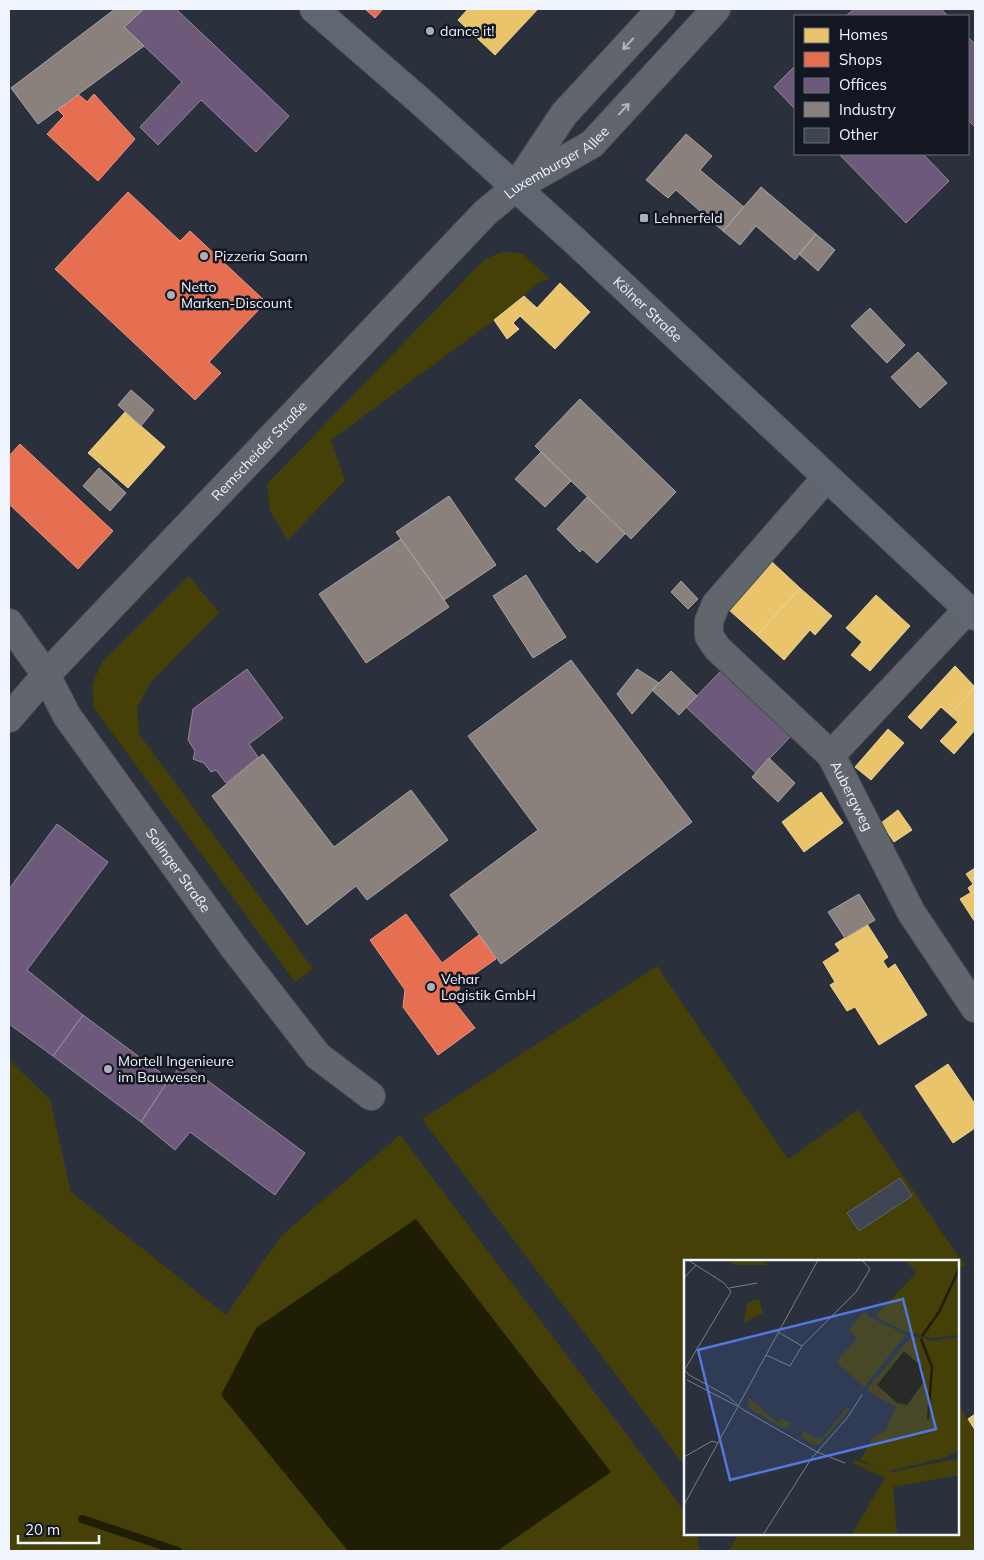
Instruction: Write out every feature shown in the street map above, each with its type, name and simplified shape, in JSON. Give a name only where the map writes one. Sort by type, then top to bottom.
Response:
[{"type":"main road","name":"Kölner Straße","points":[[314,9],[419,100],[613,278],[972,613]]},
{"type":"street","name":"Luxemburger Allee","points":[[514,188],[564,114],[661,9]]},
{"type":"street","name":"Luxemburger Allee","points":[[514,188],[592,144],[704,14]]},
{"type":"street","name":"Remscheider Straße","points":[[9,718],[46,675],[468,231],[514,188]]},
{"type":"street","points":[[826,478],[716,604],[709,621],[709,636],[717,648],[738,669],[831,755]]},
{"type":"street","name":"Aubergweg","points":[[972,613],[831,755],[911,912],[975,1008]]},
{"type":"street","name":"Solinger Straße","points":[[9,623],[46,675],[67,716],[246,964],[318,1056],[371,1096]]},
{"type":"shaded area","points":[[501,252],[521,253],[550,279],[541,281],[494,320],[331,440],[345,480],[288,540],[270,511],[267,484],[484,260]]},
{"type":"shaded area","points":[[189,576],[219,613],[151,682],[137,708],[139,734],[313,969],[295,982],[94,708],[92,685],[102,662]]},
{"type":"shaded area","points":[[657,966],[788,1159],[858,1110],[965,1266],[959,1268],[959,1260],[684,1260],[684,1465],[422,1119]]},
{"type":"shaded area","points":[[9,1060],[50,1099],[71,1192],[226,1315],[281,1236],[400,1135],[684,1511],[684,1535],[697,1535],[700,1551],[9,1551]]},
{"type":"shaded area","points":[[416,1219],[611,1472],[497,1551],[348,1551],[221,1395],[256,1328]]},
{"type":"shaded area","points":[[959,1406],[975,1431],[975,1551],[729,1551],[738,1535],[959,1535]]},
{"type":"building: Homes","points":[[468,9],[538,9],[495,55],[458,20]]},
{"type":"building: Homes","points":[[560,283],[590,312],[555,349],[520,316],[513,323],[519,329],[507,339],[494,320],[524,296],[537,308]]},
{"type":"building: Homes","points":[[125,412],[165,447],[128,488],[88,453]]},
{"type":"building: Homes","points":[[772,562],[800,588],[757,635],[729,610]]},
{"type":"building: Homes","points":[[800,588],[832,616],[815,635],[810,630],[784,660],[757,635]]},
{"type":"building: Homes","points":[[876,595],[910,626],[870,671],[851,655],[862,642],[846,628]]},
{"type":"building: Homes","points":[[955,666],[975,687],[950,715],[941,707],[921,729],[908,717]]},
{"type":"building: Homes","points":[[975,687],[975,730],[954,754],[940,741],[958,722],[950,715]]},
{"type":"building: Homes","points":[[888,729],[904,743],[871,780],[855,767]]},
{"type":"building: Homes","points":[[821,792],[843,823],[804,852],[782,822]]},
{"type":"building: Homes","points":[[898,810],[912,830],[894,842],[881,823]]},
{"type":"building: Homes","points":[[975,868],[975,890],[971,893],[968,888],[973,884],[966,874]]},
{"type":"building: Homes","points":[[975,890],[975,922],[960,899]]},
{"type":"building: Homes","points":[[867,924],[888,957],[883,961],[888,969],[895,964],[927,1015],[879,1045],[855,1007],[847,1011],[830,985],[835,982],[823,962],[840,951],[835,944]]},
{"type":"building: Homes","points":[[948,1064],[975,1104],[975,1128],[953,1143],[915,1086]]},
{"type":"building: Homes","points":[[975,1414],[975,1430],[968,1419]]},
{"type":"building: Shops","points":[[365,9],[383,9],[375,18]]},
{"type":"building: Shops","points":[[78,94],[87,102],[94,94],[135,139],[98,181],[47,134],[64,116],[58,110]]},
{"type":"building: Shops","name":"Netto Marken-Discount","points":[[128,192],[180,241],[190,231],[266,302],[209,362],[221,373],[195,400],[55,269]]},
{"type":"building: Shops","points":[[20,444],[113,531],[78,569],[9,504],[9,456]]},
{"type":"building: Shops","name":"Vehar Logistik GmbH","points":[[406,914],[442,963],[479,935],[496,959],[460,984],[456,1004],[475,1028],[438,1055],[403,1007],[405,990],[370,940]]},
{"type":"building: Offices","points":[[144,9],[176,9],[289,116],[256,152],[201,100],[158,145],[140,127],[182,82],[124,27]]},
{"type":"building: Offices","points":[[854,9],[941,9],[947,15],[847,15]]},
{"type":"building: Offices","points":[[969,38],[975,44],[975,127],[969,121]]},
{"type":"building: Offices","points":[[794,67],[794,108],[774,87]]},
{"type":"building: Offices","points":[[840,155],[924,155],[949,181],[906,223]]},
{"type":"building: Offices","points":[[247,669],[283,718],[249,744],[258,757],[226,783],[216,770],[211,772],[204,763],[193,759],[195,751],[188,740],[193,709]]},
{"type":"building: Offices","points":[[722,670],[791,736],[756,773],[686,707]]},
{"type":"building: Offices","points":[[57,824],[108,862],[27,970],[83,1015],[53,1056],[9,1024],[9,889]]},
{"type":"building: Offices","points":[[83,1015],[169,1079],[141,1122],[53,1056]]},
{"type":"building: Offices","points":[[184,1063],[305,1153],[275,1195],[190,1132],[175,1150],[141,1122],[169,1079]]},
{"type":"building: Industry","points":[[115,9],[144,9],[124,27],[144,46],[38,124],[11,88]]},
{"type":"building: Industry","points":[[686,134],[712,156],[700,170],[744,207],[723,231],[676,190],[668,198],[646,180]]},
{"type":"building: Industry","points":[[761,187],[816,234],[795,260],[756,226],[740,245],[723,231]]},
{"type":"building: Industry","points":[[816,234],[835,250],[818,271],[799,254]]},
{"type":"building: Industry","points":[[870,308],[905,345],[887,363],[851,326]]},
{"type":"building: Industry","points":[[918,352],[947,383],[920,408],[891,377]]},
{"type":"building: Industry","points":[[131,390],[154,410],[141,426],[118,405]]},
{"type":"building: Industry","points":[[580,399],[676,492],[631,539],[535,446]]},
{"type":"building: Industry","points":[[541,452],[571,481],[545,507],[515,479]]},
{"type":"building: Industry","points":[[99,468],[126,493],[110,511],[83,486]]},
{"type":"building: Industry","points":[[449,496],[496,565],[444,600],[396,532]]},
{"type":"building: Industry","points":[[587,497],[625,534],[597,563],[582,549],[580,552],[557,529]]},
{"type":"building: Industry","points":[[401,539],[449,607],[366,663],[319,594]]},
{"type":"building: Industry","points":[[526,575],[566,637],[533,658],[493,596]]},
{"type":"building: Industry","points":[[681,581],[698,599],[688,609],[671,592]]},
{"type":"building: Industry","points":[[571,660],[692,822],[501,964],[450,895],[538,830],[468,736]]},
{"type":"building: Industry","points":[[637,669],[659,683],[632,714],[617,694]]},
{"type":"building: Industry","points":[[671,671],[697,696],[679,715],[652,690]]},
{"type":"building: Industry","points":[[263,754],[334,847],[411,790],[448,840],[367,900],[356,886],[307,925],[212,796]]},
{"type":"building: Industry","points":[[769,758],[795,783],[778,802],[752,777]]},
{"type":"building: Industry","points":[[859,894],[875,920],[845,938],[828,912]]},
{"type":"building: Other","points":[[900,1178],[912,1196],[859,1231],[847,1213]]},
{"type":"waterway","points":[[82,1519],[178,1551]]},
{"type":"place","name":"dance it!","points":[[430,31]]},
{"type":"place","name":"Lehnerfeld","points":[[644,218]]},
{"type":"place","name":"Pizzeria Saarn","points":[[204,256]]},
{"type":"place","name":"Netto Marken-Discount","points":[[171,295]]},
{"type":"place","name":"Vehar Logistik GmbH","points":[[431,987]]},
{"type":"place","name":"Mortell Ingenieure im Bauwesen","points":[[108,1069]]}]
